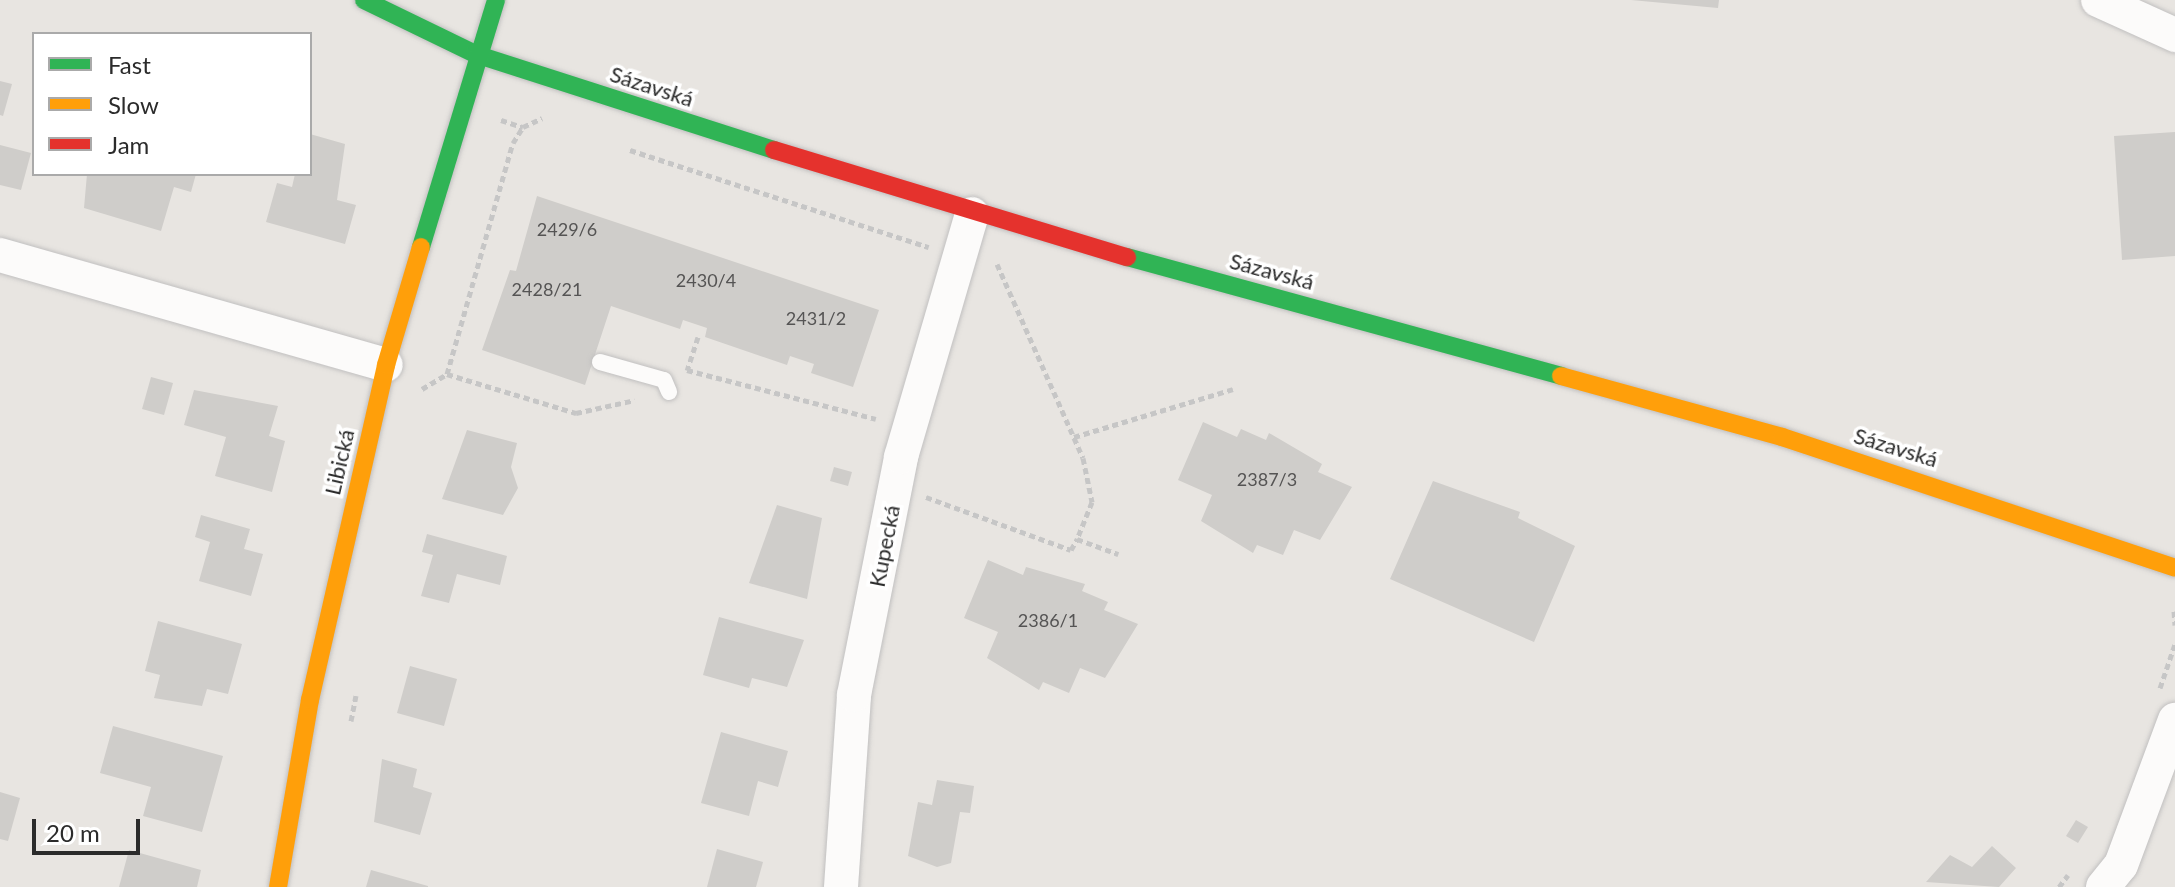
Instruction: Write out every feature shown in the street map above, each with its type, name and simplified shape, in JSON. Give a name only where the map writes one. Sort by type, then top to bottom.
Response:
[{"type":"street","name":"Sázavská","points":[[364,0],[475,54],[972,214],[1782,437],[2175,568]]},
{"type":"street","name":"Libická","points":[[278,887],[310,700],[386,365],[475,54],[496,0]]},
{"type":"street","points":[[2098,0],[2175,35]]},
{"type":"street","name":"Kupecká","points":[[841,887],[854,695],[901,457],[972,214]]},
{"type":"street","points":[[0,255],[386,365]]},
{"type":"street","points":[[2103,887],[2121,865],[2175,720]]},
{"type":"lane","points":[[600,362],[664,380],[669,392]]},
{"type":"path","points":[[555,123],[541,117],[513,143],[447,374],[576,413],[669,392]]},
{"type":"path","points":[[613,143],[940,251]]},
{"type":"path","points":[[925,496],[1071,550],[1092,502],[1074,437],[997,264],[1012,268]]},
{"type":"path","points":[[698,337],[687,370],[882,419]]},
{"type":"path","points":[[1074,437],[1233,389]]},
{"type":"path","points":[[1077,539],[1118,554]]},
{"type":"path","points":[[2162,607],[2174,611],[2175,625]]},
{"type":"building","points":[[1631,0],[1719,0],[1718,8]]},
{"type":"building","points":[[0,81],[12,84],[3,116],[0,115]]},
{"type":"building","points":[[2175,132],[2175,256],[2122,260],[2114,136]]},
{"type":"building","points":[[312,135],[345,144],[337,200],[356,205],[345,244],[266,222],[277,183],[292,187],[295,176],[312,176]]},
{"type":"building","points":[[0,145],[31,153],[21,190],[0,185]]},
{"type":"building","points":[[87,176],[195,176],[191,192],[174,187],[161,231],[84,208]]},
{"type":"building","points":[[537,196],[879,310],[853,387],[811,373],[814,364],[790,356],[787,365],[705,337],[707,328],[683,320],[680,329],[611,306],[585,385],[482,350],[510,270],[516,271]]},
{"type":"building","points":[[151,377],[173,383],[164,415],[142,409]]},
{"type":"building","points":[[194,390],[278,406],[269,436],[285,441],[272,492],[215,476],[226,437],[184,425]]},
{"type":"building","points":[[1203,422],[1237,437],[1241,429],[1266,440],[1269,433],[1322,464],[1318,472],[1352,487],[1320,540],[1294,530],[1283,555],[1257,545],[1253,553],[1201,521],[1212,495],[1178,480]]},
{"type":"building","points":[[467,430],[517,443],[511,467],[518,488],[503,515],[442,499]]},
{"type":"building","points":[[834,467],[852,472],[848,486],[830,481]]},
{"type":"building","points":[[1433,481],[1520,512],[1518,518],[1575,546],[1534,642],[1390,579]]},
{"type":"building","points":[[777,505],[822,518],[807,599],[749,583]]},
{"type":"building","points":[[201,515],[250,529],[244,549],[263,554],[251,596],[199,581],[210,542],[195,537]]},
{"type":"building","points":[[427,534],[507,556],[500,585],[457,574],[449,603],[421,596],[433,555],[422,552]]},
{"type":"building","points":[[988,560],[1023,575],[1026,567],[1085,584],[1082,591],[1108,602],[1104,610],[1138,624],[1105,678],[1080,668],[1069,693],[1043,682],[1039,690],[987,658],[998,632],[964,618]]},
{"type":"building","points":[[719,617],[804,640],[787,687],[752,678],[749,688],[703,675]]},
{"type":"building","points":[[158,621],[242,644],[228,694],[207,689],[202,706],[154,698],[160,675],[145,671]]},
{"type":"building","points":[[410,666],[457,679],[444,726],[397,713]]},
{"type":"building","points":[[113,726],[223,756],[202,832],[143,816],[151,787],[100,773]]},
{"type":"building","points":[[721,732],[788,751],[778,787],[758,781],[749,816],[701,803]]},
{"type":"building","points":[[382,759],[417,769],[413,787],[432,793],[420,835],[374,822]]},
{"type":"building","points":[[937,780],[974,786],[970,813],[960,812],[951,863],[937,867],[908,856],[918,802],[932,805]]},
{"type":"building","points":[[0,792],[20,798],[8,841],[0,839]]},
{"type":"building","points":[[2076,820],[2088,827],[2078,843],[2066,836]]},
{"type":"building","points":[[1992,846],[2016,868],[1999,887],[1926,882],[1950,855],[1972,867]]},
{"type":"building","points":[[717,849],[763,862],[756,887],[707,887]]},
{"type":"building","points":[[129,850],[201,870],[197,887],[119,887]]},
{"type":"building","points":[[371,870],[428,886],[428,887],[366,887]]},
{"type":"traffic: fast","points":[[364,0],[475,54],[774,150]]},
{"type":"traffic: fast","points":[[421,247],[496,0]]},
{"type":"traffic: fast","points":[[1127,257],[1561,376]]},
{"type":"traffic: slow","points":[[278,887],[310,700],[386,365],[421,247]]},
{"type":"traffic: slow","points":[[1561,376],[1782,437],[2175,568]]},
{"type":"traffic: jam","points":[[774,150],[1127,257]]}]
